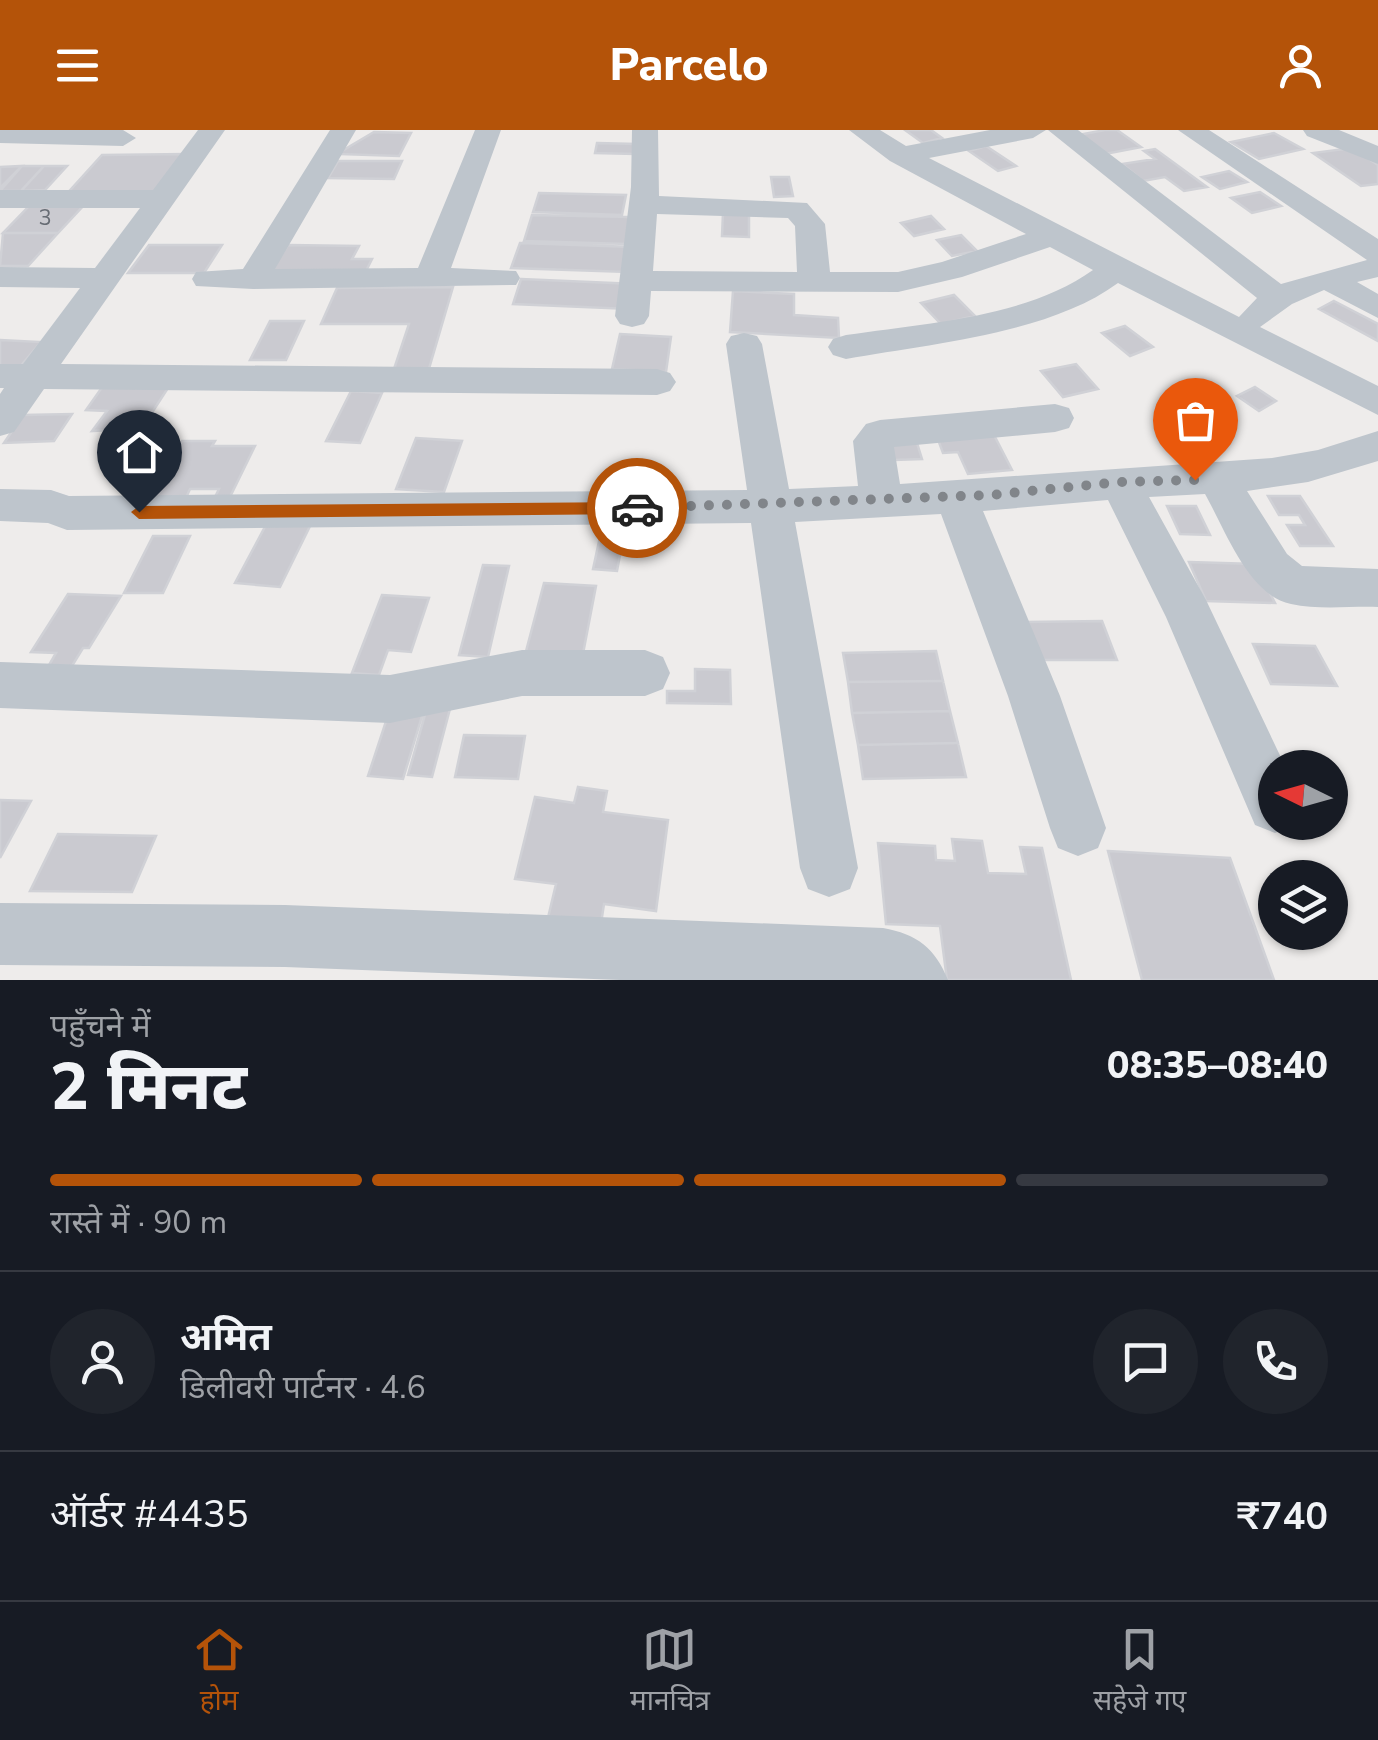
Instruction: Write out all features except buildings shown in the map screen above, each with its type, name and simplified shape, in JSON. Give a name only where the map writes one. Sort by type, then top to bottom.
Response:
[{"type":"street","points":[[0,422],[17,376],[102,278],[212,130]]},
{"type":"street","points":[[253,279],[343,130]]},
{"type":"street","points":[[431,278],[488,130]]},
{"type":"street","points":[[632,316],[644,206],[646,130]]},
{"type":"street","points":[[862,130],[900,156],[1049,237],[1244,331],[1378,402]]},
{"type":"street","points":[[900,156],[1033,130]]},
{"type":"street","points":[[1060,130],[1277,298]]},
{"type":"street","points":[[1191,130],[1378,254]]},
{"type":"street","points":[[1316,130],[1378,156]]},
{"type":"street","points":[[0,135],[123,138]]},
{"type":"street","points":[[0,199],[164,199]]},
{"type":"street","points":[[644,206],[796,209],[810,224],[814,282]]},
{"type":"street","points":[[636,280],[919,279],[1049,237]]},
{"type":"street","points":[[1244,331],[1277,298],[1328,278],[1378,268]]},
{"type":"street","points":[[846,346],[1000,318],[1086,291],[1102,283],[1116,269]]},
{"type":"street","points":[[0,278],[102,278]]},
{"type":"street","points":[[208,279],[504,278]]},
{"type":"street","points":[[1328,278],[1378,308]]},
{"type":"street","points":[[744,344],[829,868]]},
{"type":"street","points":[[17,376],[657,382]]},
{"type":"street","points":[[881,500],[873,441],[880,434],[1055,418]]},
{"type":"street","points":[[0,505],[50,507],[66,514],[770,506],[1216,478],[1300,469],[1378,446]]},
{"type":"street","points":[[1216,478],[1271,566],[1292,585],[1378,588]]},
{"type":"street","points":[[1120,482],[1189,614],[1228,710],[1258,771]]},
{"type":"street","points":[[956,496],[1034,696],[1078,828]]},
{"type":"street","points":[[0,684],[390,699],[522,673],[645,672]]},
{"type":"street","points":[[0,934],[285,936],[882,959],[899,962],[916,980]]},
{"type":"way so far","points":[[637,508],[991,495],[1120,482],[1195,480]]},
{"type":"route","points":[[139,512],[401,513],[637,508]]}]
